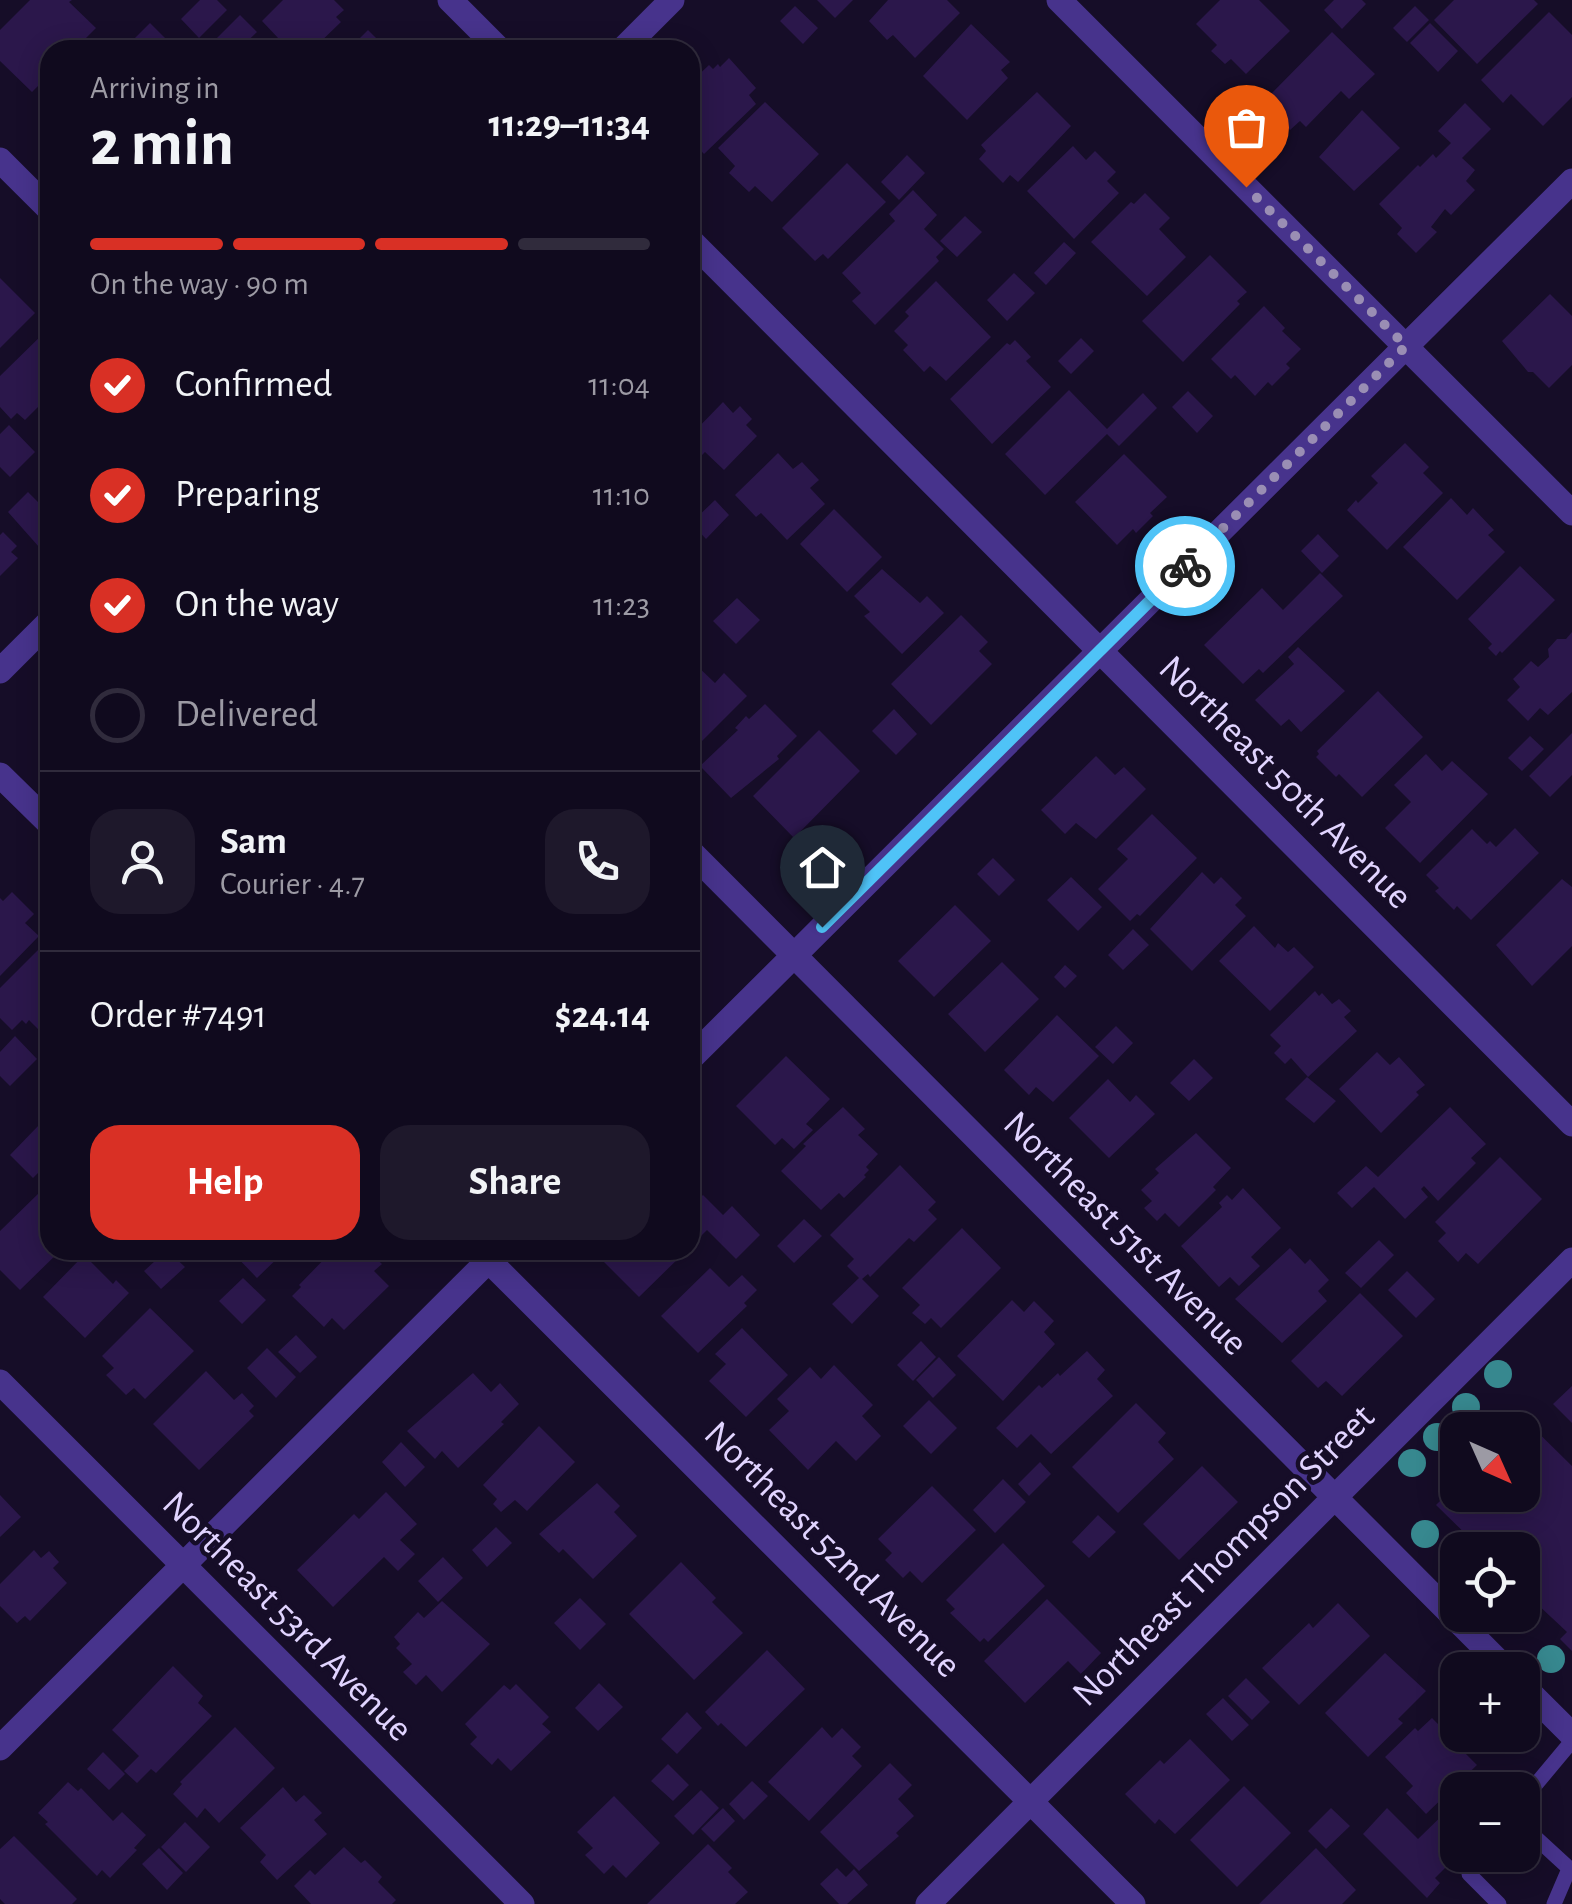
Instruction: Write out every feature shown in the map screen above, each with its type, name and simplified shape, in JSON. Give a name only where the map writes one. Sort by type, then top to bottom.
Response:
[{"type":"street","points":[[450,0],[490,40]]},
{"type":"street","points":[[632,40],[672,0]]},
{"type":"street","points":[[1058,0],[1572,512]]},
{"type":"street","points":[[0,160],[40,200]]},
{"type":"street","points":[[700,1049],[1572,181]]},
{"type":"street","name":"Northeast 50th Avenue","points":[[700,250],[1572,1124]]},
{"type":"street","points":[[0,671],[40,630]]},
{"type":"street","points":[[0,775],[40,814]]},
{"type":"street","name":"Northeast 51st Avenue","points":[[700,861],[1489,1652]]},
{"type":"street","points":[[0,1748],[483,1260]]},
{"type":"street","name":"Northeast 52nd Avenue","points":[[495,1260],[1133,1904]]},
{"type":"street","name":"Northeast Thompson Street","points":[[928,1904],[1570,1266]]},
{"type":"street","name":"Northeast 53rd Avenue","points":[[0,1382],[522,1904]]},
{"type":"street","points":[[1540,1704],[1572,1738]]},
{"type":"lane","points":[[1540,1778],[1572,1738]]},
{"type":"lane","points":[[1540,1842],[1570,1870],[1554,1904]]},
{"type":"lane","points":[[1469,1874],[1498,1904]]},
{"type":"building","points":[[30,0],[72,0],[69,2],[96,28],[84,40],[40,40],[40,84],[32,92],[0,61],[0,30]]},
{"type":"building","points":[[200,0],[217,0],[227,10],[199,38],[181,19]]},
{"type":"building","points":[[283,0],[334,0],[344,10],[336,17],[341,22],[322,40],[278,40],[262,21]]},
{"type":"building","points":[[817,0],[853,0],[835,18]]},
{"type":"building","points":[[888,0],[947,0],[960,13],[915,58],[893,35],[887,40],[869,21]]},
{"type":"building","points":[[1220,0],[1259,0],[1290,31],[1246,74],[1231,59],[1225,64],[1211,51],[1217,45],[1196,24]]},
{"type":"building","points":[[1334,0],[1362,0],[1366,4],[1342,29],[1324,10]]},
{"type":"building","points":[[1454,0],[1534,0],[1538,4],[1477,64],[1434,20]]},
{"type":"building","points":[[795,6],[818,28],[803,44],[780,21]]},
{"type":"building","points":[[1415,6],[1429,20],[1407,42],[1393,28]]},
{"type":"building","points":[[1549,12],[1572,35],[1572,97],[1543,126],[1511,94],[1503,103],[1481,80]]},
{"type":"building","points":[[240,15],[257,32],[249,40],[216,39]]},
{"type":"building","points":[[150,23],[167,40],[133,40]]},
{"type":"building","points":[[1430,23],[1458,51],[1438,72],[1410,43]]},
{"type":"building","points":[[971,24],[1010,62],[1001,70],[1008,78],[967,120],[923,76]]},
{"type":"building","points":[[368,30],[378,40],[358,40]]},
{"type":"building","points":[[1332,32],[1375,74],[1349,99],[1341,91],[1306,127],[1300,121],[1290,130],[1262,103]]},
{"type":"building","points":[[729,58],[756,88],[749,95],[756,104],[704,154],[700,150],[700,74],[709,65],[713,69],[718,64],[720,67]]},
{"type":"building","points":[[1037,92],[1071,126],[1018,182],[1010,175],[1003,183],[979,159],[986,151],[981,145]]},
{"type":"building","points":[[765,102],[819,154],[772,202],[755,186],[749,192],[729,173],[735,166],[718,148]]},
{"type":"building","points":[[1465,103],[1491,129],[1462,158],[1475,170],[1466,181],[1475,190],[1451,215],[1445,209],[1431,227],[1437,232],[1416,253],[1397,234],[1402,228],[1379,204],[1418,165],[1433,154],[1436,158],[1451,143],[1438,131]]},
{"type":"building","points":[[1362,110],[1400,148],[1354,191],[1319,157]]},
{"type":"building","points":[[1073,146],[1086,160],[1095,151],[1116,172],[1107,181],[1119,193],[1074,239],[1027,191]]},
{"type":"building","points":[[907,155],[925,173],[899,200],[881,182]]},
{"type":"building","points":[[847,163],[886,202],[828,259],[823,254],[815,261],[782,228]]},
{"type":"building","points":[[913,190],[937,215],[924,229],[944,249],[936,257],[939,261],[875,325],[852,301],[861,293],[842,273],[895,221],[889,214]]},
{"type":"building","points":[[1145,193],[1170,218],[1159,229],[1186,257],[1147,296],[1091,242]]},
{"type":"building","points":[[965,216],[982,232],[957,257],[940,241]]},
{"type":"building","points":[[1064,242],[1076,253],[1046,285],[1034,273]]},
{"type":"building","points":[[1210,255],[1247,292],[1183,362],[1142,321]]},
{"type":"building","points":[[1014,273],[1035,293],[1007,321],[987,300]]},
{"type":"building","points":[[0,278],[35,313],[0,348]]},
{"type":"building","points":[[936,281],[991,337],[946,381],[930,366],[924,372],[903,350],[908,345],[894,331],[909,316],[905,312]]},
{"type":"building","points":[[1550,294],[1572,316],[1572,365],[1549,388],[1533,372],[1528,372],[1502,341]]},
{"type":"building","points":[[1264,306],[1301,349],[1286,364],[1290,368],[1255,396],[1235,375],[1231,379],[1211,359]]},
{"type":"building","points":[[40,337],[40,405],[25,420],[17,413],[11,419],[0,407],[0,376]]},
{"type":"building","points":[[1081,338],[1094,351],[1071,374],[1058,361]]},
{"type":"building","points":[[1015,340],[1031,357],[1026,361],[1051,387],[992,444],[950,399],[1007,343]]},
{"type":"building","points":[[1069,390],[1107,429],[1143,393],[1157,408],[1119,446],[1107,434],[1045,495],[1005,454]]},
{"type":"building","points":[[1188,391],[1213,416],[1197,433],[1172,407]]},
{"type":"building","points":[[723,402],[733,413],[740,406],[752,419],[746,425],[757,436],[724,470],[705,452],[700,457],[700,426]]},
{"type":"building","points":[[9,425],[35,452],[10,477],[0,467],[0,434]]},
{"type":"building","points":[[1405,443],[1429,467],[1423,473],[1443,493],[1387,550],[1347,510],[1378,483],[1371,476]]},
{"type":"building","points":[[778,453],[793,469],[802,462],[819,480],[810,488],[825,504],[787,540],[761,513],[756,517],[735,495]]},
{"type":"building","points":[[1124,454],[1167,497],[1136,533],[1133,529],[1117,545],[1075,502]]},
{"type":"building","points":[[28,492],[40,504],[40,548],[8,512]]},
{"type":"building","points":[[1451,498],[1467,515],[1473,508],[1494,530],[1488,535],[1505,552],[1457,600],[1403,547]]},
{"type":"building","points":[[715,500],[729,515],[706,539],[700,533],[700,514]]},
{"type":"building","points":[[834,509],[882,557],[847,592],[800,544]]},
{"type":"building","points":[[3,532],[17,546],[11,552],[18,558],[0,576],[0,535]]},
{"type":"building","points":[[1318,534],[1339,556],[1322,573],[1301,551]]},
{"type":"building","points":[[1520,566],[1555,600],[1496,656],[1488,648],[1492,644],[1468,619]]},
{"type":"building","points":[[882,569],[920,603],[927,596],[944,613],[902,654],[864,616],[870,612],[854,596]]},
{"type":"building","points":[[1320,573],[1343,596],[1263,673],[1259,669],[1243,684],[1204,645],[1262,588],[1283,610]]},
{"type":"building","points":[[737,598],[760,620],[736,644],[713,621]]},
{"type":"building","points":[[961,615],[988,642],[979,651],[992,664],[931,725],[891,684]]},
{"type":"building","points":[[1572,632],[1572,692],[1548,715],[1540,708],[1528,721],[1507,700],[1520,687],[1513,679],[1531,661],[1538,667],[1549,657],[1548,649],[1557,639],[1566,639]]},
{"type":"building","points":[[1298,647],[1345,691],[1301,732],[1289,719],[1281,726],[1255,700],[1294,664],[1288,657]]},
{"type":"building","points":[[700,669],[715,683],[724,673],[747,696],[700,743]]},
{"type":"building","points":[[1378,691],[1423,737],[1362,797],[1316,757],[1317,751]]},
{"type":"building","points":[[765,704],[797,736],[777,756],[779,759],[731,798],[700,766],[738,730],[735,728],[746,716],[749,719]]},
{"type":"building","points":[[894,709],[917,734],[896,755],[872,731]]},
{"type":"building","points":[[819,730],[860,771],[794,838],[753,796]]},
{"type":"building","points":[[1572,733],[1572,775],[1550,797],[1529,776]]},
{"type":"building","points":[[1530,736],[1544,749],[1522,771],[1508,758]]},
{"type":"building","points":[[1426,754],[1442,771],[1452,761],[1488,794],[1420,863],[1385,828],[1411,802],[1394,785]]},
{"type":"building","points":[[1096,756],[1115,775],[1124,767],[1146,789],[1096,839],[1076,823],[1065,834],[1041,810]]},
{"type":"building","points":[[1152,814],[1197,858],[1140,916],[1137,914],[1130,921],[1098,889],[1128,859],[1117,849]]},
{"type":"building","points":[[1515,828],[1539,853],[1471,920],[1457,906],[1454,910],[1426,875],[1472,829],[1496,847]]},
{"type":"building","points":[[993,858],[1015,880],[999,896],[977,874]]},
{"type":"building","points":[[1202,872],[1214,884],[1221,877],[1242,898],[1235,905],[1246,916],[1192,971],[1150,929]]},
{"type":"building","points":[[1071,877],[1102,907],[1078,931],[1047,900]]},
{"type":"building","points":[[1562,879],[1572,887],[1572,946],[1532,986],[1496,945]]},
{"type":"building","points":[[12,892],[34,914],[25,923],[39,936],[0,976],[0,898],[3,901]]},
{"type":"building","points":[[955,905],[991,941],[934,997],[898,961]]},
{"type":"building","points":[[1254,926],[1275,948],[1278,943],[1288,952],[1294,947],[1314,967],[1270,1011],[1219,961]]},
{"type":"building","points":[[1133,929],[1149,945],[1123,970],[1108,955]]},
{"type":"building","points":[[40,948],[39,1030],[29,1020],[26,1024],[22,1020],[12,1030],[0,1018],[0,988]]},
{"type":"building","points":[[1002,962],[1039,999],[985,1052],[948,1014]]},
{"type":"building","points":[[1065,965],[1077,976],[1065,988],[1054,977]]},
{"type":"building","points":[[1315,991],[1332,1004],[1339,999],[1351,1011],[1344,1017],[1357,1031],[1308,1077],[1291,1058],[1285,1064],[1274,1053],[1281,1046],[1270,1035]]},
{"type":"building","points":[[1057,1015],[1099,1056],[1053,1102],[1036,1087],[1029,1095],[1004,1070]]},
{"type":"building","points":[[1116,1026],[1133,1043],[1113,1064],[1095,1047]]},
{"type":"building","points":[[15,1036],[37,1059],[10,1086],[0,1076],[0,1052]]},
{"type":"building","points":[[1377,1052],[1390,1065],[1399,1057],[1425,1085],[1381,1133],[1339,1089]]},
{"type":"building","points":[[786,1056],[830,1099],[806,1124],[813,1130],[794,1149],[782,1138],[775,1145],[736,1106]]},
{"type":"building","points":[[1194,1059],[1213,1078],[1189,1101],[1170,1083]]},
{"type":"building","points":[[1307,1077],[1336,1101],[1314,1123],[1285,1099]]},
{"type":"building","points":[[1108,1079],[1130,1102],[1136,1095],[1155,1114],[1109,1158],[1069,1118]]},
{"type":"building","points":[[843,1107],[865,1129],[858,1135],[878,1154],[866,1167],[866,1177],[844,1198],[839,1193],[821,1210],[781,1171]]},
{"type":"building","points":[[1450,1107],[1486,1144],[1471,1158],[1476,1163],[1438,1201],[1424,1186],[1421,1189],[1428,1197],[1405,1219],[1374,1187],[1352,1208],[1337,1193],[1366,1166],[1378,1177]]},
{"type":"building","points":[[40,1126],[40,1171],[33,1178],[10,1155]]},
{"type":"building","points":[[1196,1133],[1231,1168],[1213,1187],[1216,1190],[1179,1227],[1165,1213],[1157,1221],[1144,1208],[1152,1201],[1141,1190],[1159,1173],[1155,1169]]},
{"type":"building","points":[[1500,1157],[1542,1199],[1478,1264],[1466,1253],[1458,1262],[1438,1241],[1446,1233],[1435,1222]]},
{"type":"building","points":[[900,1165],[936,1202],[928,1210],[937,1219],[914,1242],[909,1238],[870,1277],[868,1274],[862,1279],[879,1296],[852,1324],[832,1304],[859,1278],[847,1266],[854,1259],[830,1235]]},
{"type":"building","points":[[1243,1188],[1281,1228],[1251,1257],[1260,1266],[1239,1286],[1230,1277],[1219,1287],[1181,1246],[1222,1207],[1219,1203],[1227,1195],[1232,1200]]},
{"type":"building","points":[[40,1192],[40,1260],[51,1260],[20,1290],[0,1270],[0,1231]]},
{"type":"building","points":[[703,1195],[723,1215],[732,1206],[760,1235],[736,1259],[707,1230],[700,1237]]},
{"type":"building","points":[[804,1219],[822,1236],[794,1263],[777,1246]]},
{"type":"building","points":[[962,1228],[1001,1268],[941,1328],[931,1318],[925,1324],[912,1313],[920,1305],[902,1288]]},
{"type":"building","points":[[1379,1240],[1394,1255],[1361,1288],[1345,1273]]},
{"type":"building","points":[[1290,1248],[1305,1264],[1310,1259],[1329,1280],[1318,1291],[1327,1301],[1282,1343],[1235,1299]]},
{"type":"building","points":[[79,1260],[89,1260],[113,1284],[116,1280],[129,1293],[85,1338],[43,1297]]},
{"type":"building","points":[[156,1260],[178,1260],[185,1267],[161,1289],[144,1271]]},
{"type":"building","points":[[240,1260],[276,1260],[257,1278]]},
{"type":"building","points":[[323,1260],[378,1260],[382,1264],[374,1271],[389,1286],[344,1330],[332,1318],[324,1327],[292,1296]]},
{"type":"building","points":[[602,1260],[677,1260],[639,1297]]},
{"type":"building","points":[[710,1268],[729,1287],[742,1275],[757,1290],[744,1303],[747,1306],[698,1353],[661,1316]]},
{"type":"building","points":[[1407,1271],[1435,1299],[1416,1318],[1388,1290]]},
{"type":"building","points":[[243,1278],[266,1300],[242,1324],[219,1301]]},
{"type":"building","points":[[1360,1293],[1403,1336],[1342,1396],[1326,1381],[1318,1388],[1291,1361]]},
{"type":"building","points":[[1012,1300],[1024,1312],[1034,1301],[1054,1321],[1044,1332],[1055,1344],[1003,1401],[957,1356]]},
{"type":"building","points":[[150,1308],[194,1351],[145,1399],[134,1388],[126,1395],[106,1375],[114,1368],[102,1356]]},
{"type":"building","points":[[742,1328],[788,1375],[746,1417],[709,1381],[726,1364],[715,1354]]},
{"type":"building","points":[[296,1335],[317,1357],[300,1373],[278,1352]]},
{"type":"building","points":[[921,1341],[936,1357],[913,1381],[897,1365]]},
{"type":"building","points":[[267,1348],[296,1377],[276,1398],[247,1368]]},
{"type":"building","points":[[1087,1351],[1105,1370],[1097,1379],[1113,1396],[1051,1454],[1031,1434],[1017,1448],[996,1428],[1039,1385],[1042,1388],[1058,1373],[1060,1376]]},
{"type":"building","points":[[939,1357],[956,1375],[933,1398],[916,1380]]},
{"type":"building","points":[[834,1365],[873,1405],[862,1416],[881,1436],[856,1461],[836,1441],[808,1470],[769,1430],[789,1411],[777,1399],[810,1367],[821,1379]]},
{"type":"building","points":[[206,1371],[234,1400],[242,1393],[254,1406],[249,1411],[254,1416],[199,1470],[153,1424]]},
{"type":"building","points":[[473,1373],[491,1392],[500,1383],[519,1404],[458,1468],[442,1451],[435,1459],[407,1431]]},
{"type":"building","points":[[1572,1386],[1572,1423],[1553,1404]]},
{"type":"building","points":[[929,1400],[957,1428],[931,1454],[903,1426]]},
{"type":"building","points":[[1136,1403],[1166,1433],[1158,1442],[1174,1459],[1118,1513],[1072,1467]]},
{"type":"building","points":[[539,1426],[575,1462],[527,1511],[515,1500],[501,1512],[493,1504],[497,1499],[483,1485]]},
{"type":"building","points":[[1540,1435],[1572,1466],[1572,1651],[1560,1639],[1567,1632],[1540,1607],[1540,1532],[1464,1532],[1443,1512],[1540,1512]]},
{"type":"building","points":[[401,1442],[425,1467],[405,1487],[382,1462]]},
{"type":"building","points":[[1040,1462],[1051,1474],[1029,1496],[1018,1484]]},
{"type":"building","points":[[1202,1466],[1238,1502],[1179,1560],[1143,1524]]},
{"type":"building","points":[[1003,1479],[1026,1502],[995,1533],[973,1510]]},
{"type":"building","points":[[597,1483],[620,1506],[614,1512],[637,1536],[593,1579],[563,1549],[559,1553],[539,1534]]},
{"type":"building","points":[[932,1486],[976,1530],[922,1583],[910,1571],[903,1578],[885,1560],[892,1553],[878,1539]]},
{"type":"building","points":[[386,1492],[417,1524],[400,1540],[415,1554],[398,1571],[384,1557],[333,1607],[297,1570],[354,1514],[359,1519]]},
{"type":"building","points":[[0,1495],[21,1517],[0,1537]]},
{"type":"building","points":[[1098,1515],[1116,1532],[1089,1558],[1072,1542]]},
{"type":"building","points":[[496,1527],[512,1543],[487,1567],[472,1550]]},
{"type":"building","points":[[1003,1543],[1045,1586],[988,1642],[984,1638],[980,1642],[950,1613],[955,1609],[946,1600]]},
{"type":"building","points":[[34,1550],[41,1558],[49,1551],[59,1562],[53,1568],[67,1583],[30,1621],[25,1616],[17,1623],[0,1606],[0,1584]]},
{"type":"building","points":[[443,1557],[463,1578],[438,1602],[418,1581]]},
{"type":"building","points":[[681,1562],[743,1633],[694,1680],[629,1614]]},
{"type":"building","points":[[580,1598],[606,1624],[580,1650],[554,1623]]},
{"type":"building","points":[[1047,1599],[1101,1653],[1081,1674],[1068,1661],[1025,1703],[984,1661]]},
{"type":"building","points":[[442,1601],[490,1644],[442,1692],[426,1675],[416,1685],[403,1672],[412,1664],[396,1648],[400,1644],[394,1637],[418,1612],[424,1618]]},
{"type":"building","points":[[1338,1603],[1370,1636],[1299,1705],[1262,1668],[1309,1623],[1313,1628]]},
{"type":"building","points":[[767,1650],[805,1689],[746,1747],[705,1712]]},
{"type":"building","points":[[1385,1653],[1426,1691],[1398,1719],[1403,1723],[1368,1757],[1325,1713]]},
{"type":"building","points":[[173,1666],[203,1696],[198,1703],[212,1716],[156,1773],[151,1769],[137,1783],[124,1771],[139,1756],[112,1730]]},
{"type":"building","points":[[1246,1678],[1270,1702],[1252,1720],[1228,1696]]},
{"type":"building","points":[[599,1683],[623,1707],[598,1731],[575,1708]]},
{"type":"building","points":[[516,1684],[549,1717],[542,1724],[551,1732],[511,1771],[498,1758],[492,1765],[470,1744],[477,1737],[465,1724],[504,1685],[510,1690]]},
{"type":"building","points":[[1223,1698],[1249,1725],[1232,1741],[1206,1714]]},
{"type":"building","points":[[687,1712],[702,1728],[677,1754],[661,1739]]},
{"type":"building","points":[[1432,1718],[1440,1726],[1440,1752],[1464,1752],[1477,1765],[1470,1772],[1440,1772],[1440,1801],[1426,1814],[1406,1793],[1413,1786],[1385,1757],[1415,1728],[1418,1731]]},
{"type":"building","points":[[235,1727],[275,1768],[219,1823],[205,1808],[197,1818],[173,1794],[180,1782]]},
{"type":"building","points":[[822,1727],[832,1738],[842,1728],[861,1747],[852,1756],[862,1766],[809,1821],[768,1782]]},
{"type":"building","points":[[1190,1739],[1230,1780],[1175,1834],[1159,1819],[1155,1824],[1125,1794],[1160,1760],[1164,1764]]},
{"type":"building","points":[[103,1752],[125,1774],[109,1790],[87,1769]]},
{"type":"building","points":[[890,1763],[912,1785],[898,1799],[914,1816],[896,1833],[899,1836],[859,1871],[820,1832]]},
{"type":"building","points":[[668,1764],[689,1785],[673,1801],[651,1781]]},
{"type":"building","points":[[752,1781],[768,1796],[744,1820],[729,1804]]},
{"type":"building","points":[[68,1782],[78,1791],[81,1788],[113,1821],[122,1812],[146,1835],[110,1878],[102,1870],[97,1876],[38,1813]]},
{"type":"building","points":[[1244,1786],[1291,1833],[1237,1887],[1190,1840]]},
{"type":"building","points":[[283,1787],[296,1802],[304,1795],[322,1813],[314,1820],[327,1834],[277,1880],[260,1862],[266,1855],[240,1828]]},
{"type":"building","points":[[701,1790],[719,1808],[693,1835],[674,1816]]},
{"type":"building","points":[[614,1796],[660,1843],[626,1878],[613,1865],[604,1874],[585,1855],[593,1848],[577,1832]]},
{"type":"building","points":[[723,1808],[735,1821],[714,1842],[701,1829]]},
{"type":"building","points":[[1331,1808],[1350,1826],[1326,1849],[1308,1831]]},
{"type":"building","points":[[1387,1808],[1418,1839],[1440,1818],[1441,1872],[1435,1878],[1440,1883],[1427,1898],[1363,1834]]},
{"type":"building","points":[[185,1822],[210,1847],[186,1872],[161,1847]]},
{"type":"building","points":[[14,1836],[77,1899],[72,1904],[5,1904],[0,1899],[0,1849]]},
{"type":"building","points":[[708,1844],[732,1868],[728,1872],[748,1892],[735,1904],[647,1904]]},
{"type":"building","points":[[344,1847],[382,1877],[378,1882],[396,1900],[392,1904],[311,1904],[294,1886],[310,1870],[315,1875]]},
{"type":"building","points":[[159,1848],[183,1873],[167,1890],[142,1864]]},
{"type":"building","points":[[1316,1848],[1356,1890],[1342,1904],[1259,1904]]},
{"type":"building","points":[[837,1868],[846,1877],[854,1869],[868,1885],[847,1904],[839,1904],[820,1884]]},
{"type":"way so far","points":[[1185,566],[1406,346],[1246,187]]},
{"type":"route","points":[[822,927],[1185,566]]}]
